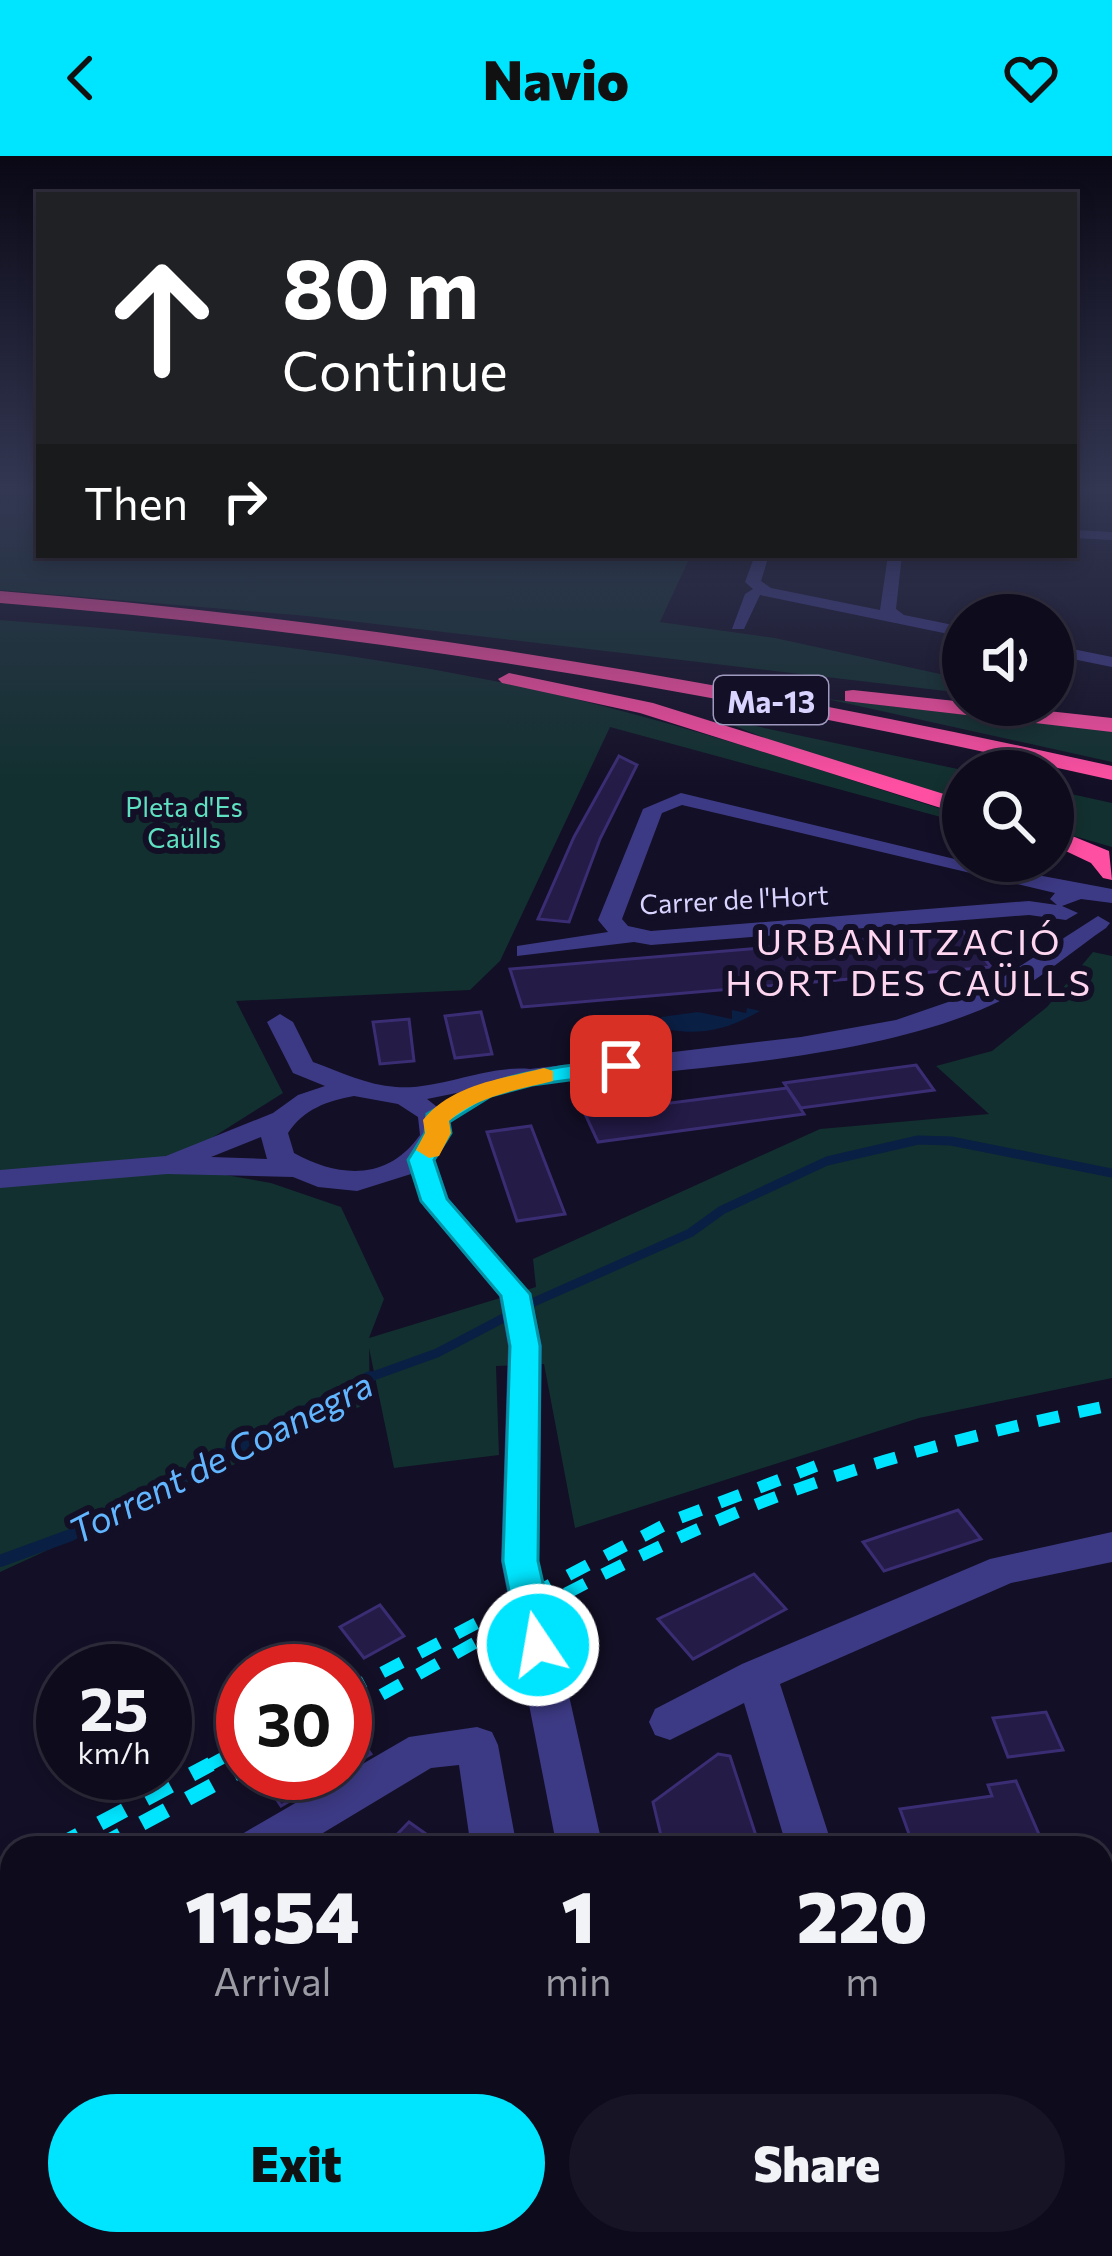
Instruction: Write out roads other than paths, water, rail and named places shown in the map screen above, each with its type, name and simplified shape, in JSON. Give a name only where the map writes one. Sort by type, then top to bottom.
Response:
[{"type":"highway","name":"Ma-13","points":[[0,597],[190,614],[737,694],[1112,772]]},
{"type":"highway","name":"Ma-13","points":[[0,611],[435,651],[942,756]]},
{"type":"highway","points":[[435,651],[499,646],[751,685],[1112,725]]},
{"type":"highway","points":[[435,651],[468,672],[645,708],[942,801]]},
{"type":"highway","points":[[1074,785],[1112,794]]},
{"type":"highway","points":[[1074,842],[1112,852]]},
{"type":"highway","points":[[1074,846],[1100,857],[1112,872]]},
{"type":"street","points":[[763,590],[942,628]]},
{"type":"street","points":[[891,590],[888,610],[899,620]]},
{"type":"street","points":[[738,626],[753,594]]},
{"type":"street","points":[[1074,654],[1112,662]]},
{"type":"street","name":"Carrer de l'Hort","points":[[672,799],[725,807],[1083,902],[651,938],[629,936],[615,929],[610,920],[653,809],[672,799]]},
{"type":"street","points":[[1052,954],[1056,940],[1072,924],[1083,902],[1112,884]]},
{"type":"street","points":[[436,1120],[482,1091],[530,1078],[801,1045],[901,1027],[992,995],[1106,924],[1083,902]]},
{"type":"street","points":[[525,951],[629,936]]},
{"type":"street","points":[[280,1022],[302,1067],[274,1145],[293,1168]]},
{"type":"street","points":[[302,1067],[358,1089],[404,1095],[506,1075],[530,1078]]},
{"type":"street","points":[[167,1165],[328,1093],[358,1089]]},
{"type":"street","points":[[355,1181],[380,1178],[421,1160],[438,1133],[429,1110],[404,1095]]},
{"type":"street","points":[[421,1160],[434,1201],[515,1294],[525,1346],[520,1561],[577,1836]]},
{"type":"street","points":[[0,1179],[167,1165],[293,1168],[310,1176],[355,1181],[434,1201]]},
{"type":"street","points":[[670,1722],[757,1676],[1004,1570],[1112,1547]]},
{"type":"street","points":[[757,1676],[806,1836]]},
{"type":"street","points":[[278,1836],[424,1750],[477,1745],[492,1836]]},
{"type":"water","points":[[747,1008],[760,1011],[725,1027],[702,1031],[665,1029],[661,1017],[698,1012],[732,1019],[732,1010],[746,1013]]},
{"type":"waterway","name":"Torrent de Coanegra","points":[[369,1377],[437,1353],[534,1302],[690,1233],[722,1210],[827,1161],[918,1140],[951,1141],[1112,1173]]},
{"type":"waterway","name":"Torrent de Coanegra","points":[[0,1561],[71,1535],[369,1377]]},
{"type":"waterway","name":"Torrent de Coanegra","points":[[362,1380],[369,1377]]},
{"type":"railway","points":[[372,1700],[601,1575],[760,1503],[934,1447],[1112,1405]]},
{"type":"railway","points":[[372,1678],[674,1520],[816,1466]]},
{"type":"railway","points":[[206,1767],[216,1762]]},
{"type":"railway","points":[[76,1836],[211,1764]]},
{"type":"railway","points":[[118,1836],[216,1784]]},
{"type":"district","name":"URBANITZACIÓ HORT DES CAÜLLS","points":[[909,960]]},
{"type":"park label","name":"Pleta d'Es Caülls","points":[[184,822]]}]
